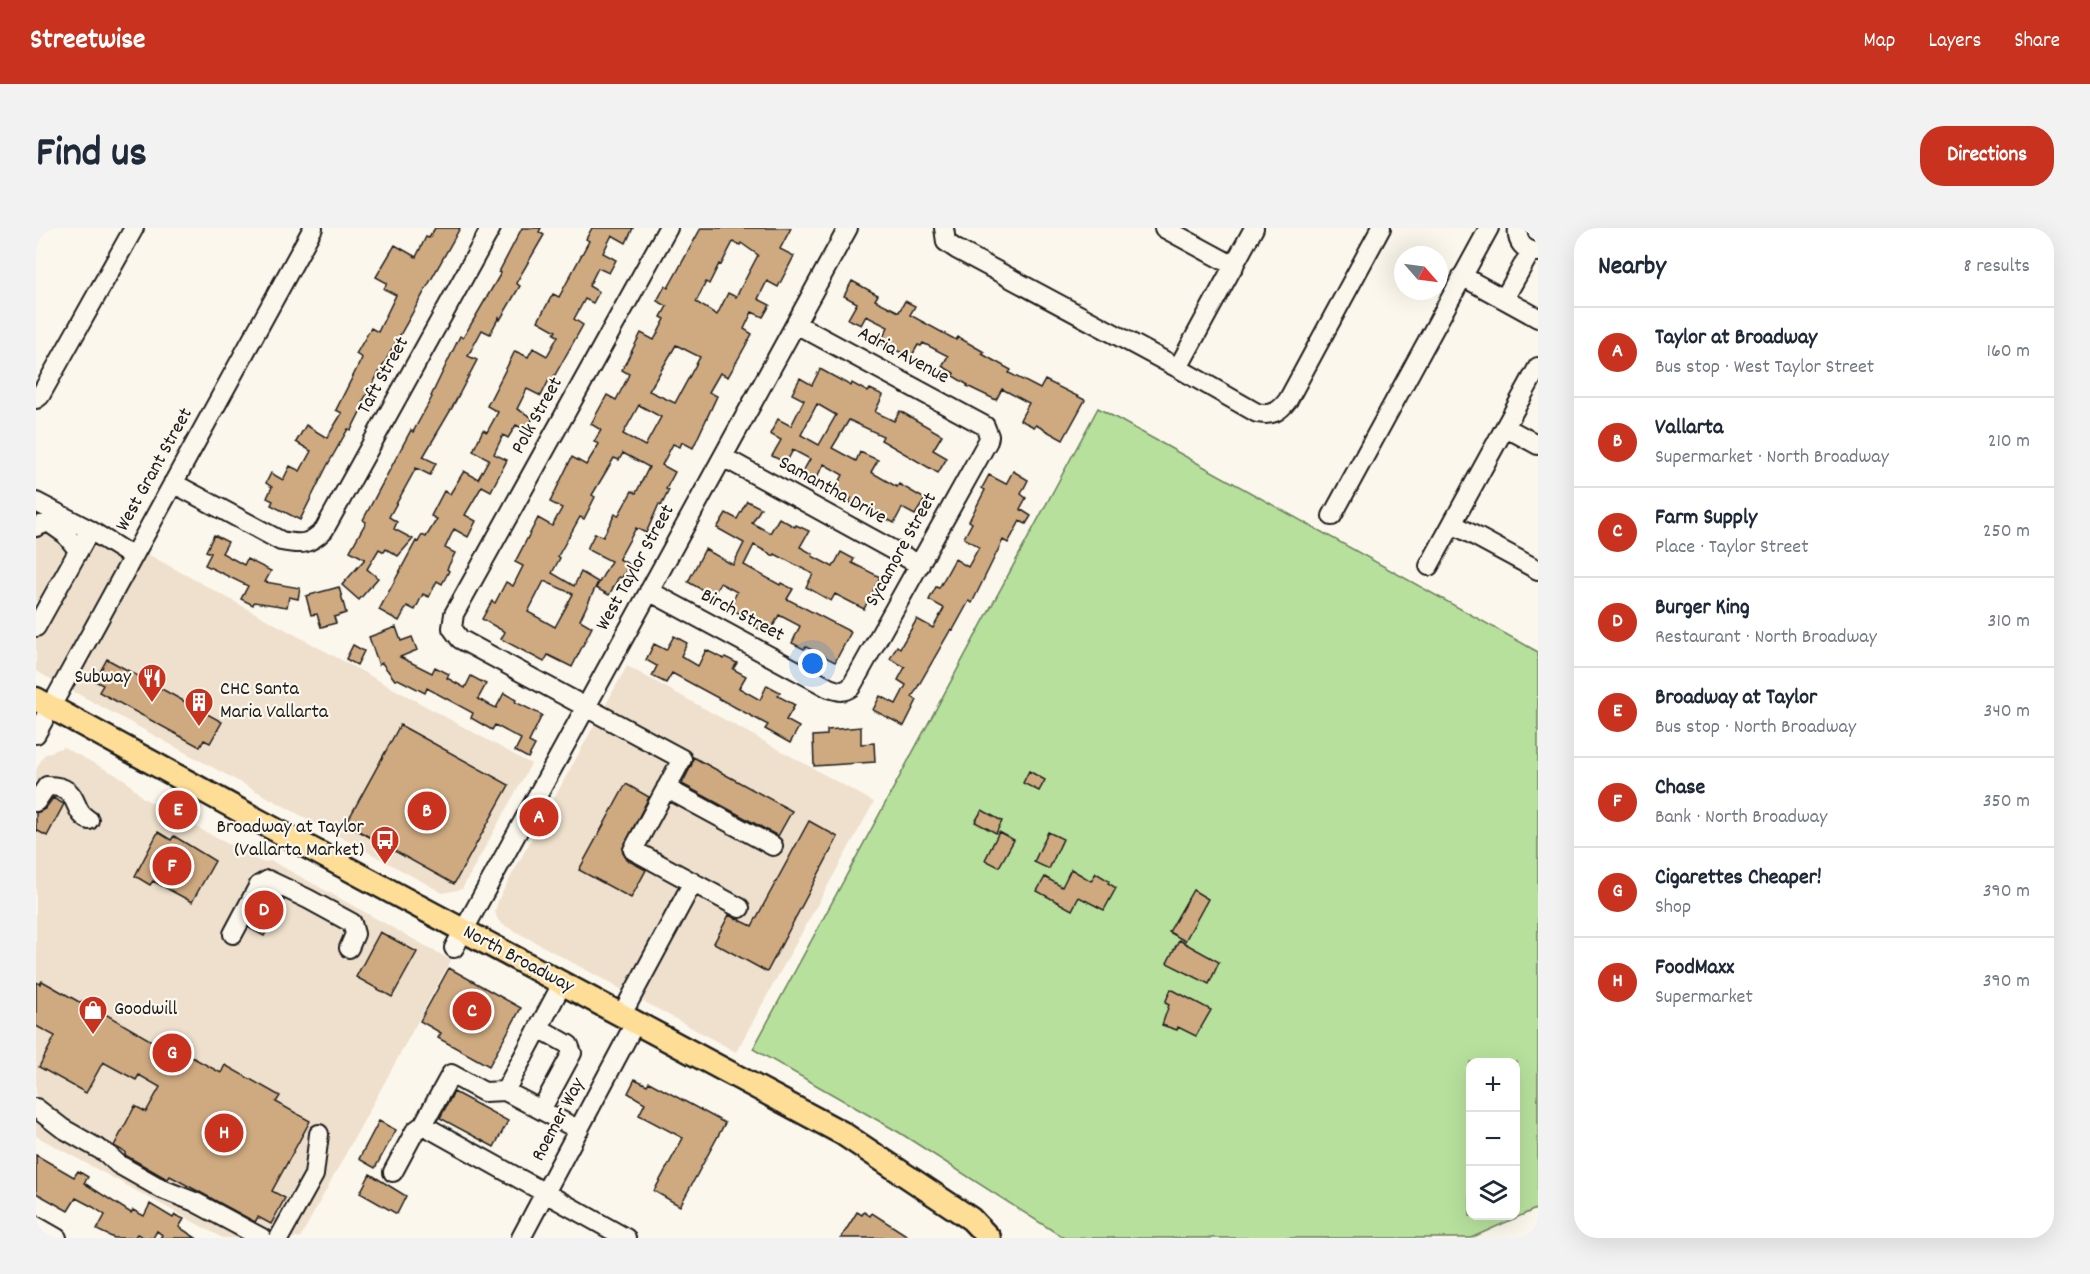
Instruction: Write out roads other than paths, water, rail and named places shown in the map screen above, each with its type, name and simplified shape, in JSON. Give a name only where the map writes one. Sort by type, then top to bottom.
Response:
[{"type":"main road","name":"North Broadway","points":[[43,703],[459,940],[562,984],[842,1133],[970,1219],[989,1238]]},
{"type":"street","points":[[36,399],[40,396],[134,228]]},
{"type":"street","name":"West Grant Street","points":[[36,734],[43,703],[133,557],[314,228]]},
{"type":"street","name":"Taft Street","points":[[173,483],[281,541],[298,544],[310,542],[324,530],[491,228]]},
{"type":"street","name":"Polk Street","points":[[586,707],[460,639],[452,628],[454,614],[668,228]]},
{"type":"street","name":"West Taylor Street","points":[[459,940],[848,228]]},
{"type":"street","points":[[944,228],[945,242],[956,249],[1257,413],[1269,416],[1280,411],[1288,400],[1381,228]]},
{"type":"street","points":[[1164,228],[1234,266]]},
{"type":"street","points":[[1178,368],[1254,228]]},
{"type":"street","points":[[1332,516],[1488,228]]},
{"type":"street","points":[[1504,299],[1534,252],[1519,242],[1517,228]]},
{"type":"street","points":[[1462,276],[1538,318]]},
{"type":"street","name":"Adria Avenue","points":[[796,324],[988,429]]},
{"type":"street","points":[[1429,566],[1538,368]]},
{"type":"street","points":[[1505,427],[1538,445]]},
{"type":"street","name":"Sycamore Street","points":[[847,690],[851,687],[988,441],[988,429]]},
{"type":"street","name":"Samantha Drive","points":[[723,457],[920,565]]},
{"type":"street","points":[[36,502],[90,530],[133,557]]},
{"type":"street","points":[[36,527],[48,522],[55,525],[78,550]]},
{"type":"street","points":[[1453,524],[1538,570]]},
{"type":"street","points":[[36,627],[90,530]]},
{"type":"street","name":"Birch Street","points":[[649,591],[829,688],[840,692],[847,690]]},
{"type":"street","points":[[586,707],[682,759],[633,850],[740,908]]},
{"type":"street","points":[[36,802],[47,786],[64,789],[75,799],[81,814],[89,820]]},
{"type":"street","points":[[666,788],[773,846]]},
{"type":"street","points":[[233,934],[259,885],[268,880],[352,923],[356,934],[349,948]]},
{"type":"street","name":"Roemer Way","points":[[523,1238],[579,1130],[628,1019],[693,882]]},
{"type":"street","points":[[505,1091],[562,984]]},
{"type":"street","points":[[538,1028],[569,1045],[572,1053],[542,1110]]},
{"type":"street","points":[[393,1172],[415,1131],[423,1125],[451,1074],[484,1092],[505,1091],[579,1130]]},
{"type":"street","points":[[36,1108],[62,1128],[106,1153],[118,1164],[162,1189],[195,1202],[262,1238]]},
{"type":"street","points":[[423,1125],[626,1238]]},
{"type":"street","points":[[279,1238],[314,1175],[319,1134]]},
{"type":"street","points":[[36,1226],[57,1238]]},
{"type":"place","name":"Subway","points":[[152,704]]},
{"type":"place","name":"CHC Santa Maria Vallarta","points":[[199,728]]},
{"type":"place","name":"Broadway at Taylor","points":[[178,810]]},
{"type":"place","name":"Vallarta","points":[[427,811]]},
{"type":"place","name":"Taylor at Broadway","points":[[539,817]]},
{"type":"place","name":"Chase","points":[[172,866]]},
{"type":"place","name":"Broadway at Taylor (Vallarta Market)","points":[[385,866]]},
{"type":"place","name":"Burger King","points":[[264,910]]},
{"type":"place","name":"Farm Supply","points":[[472,1011]]},
{"type":"place","name":"Goodwill","points":[[93,1036]]},
{"type":"place","name":"Cigarettes Cheaper!","points":[[172,1053]]},
{"type":"place","name":"FoodMaxx","points":[[224,1133]]}]
